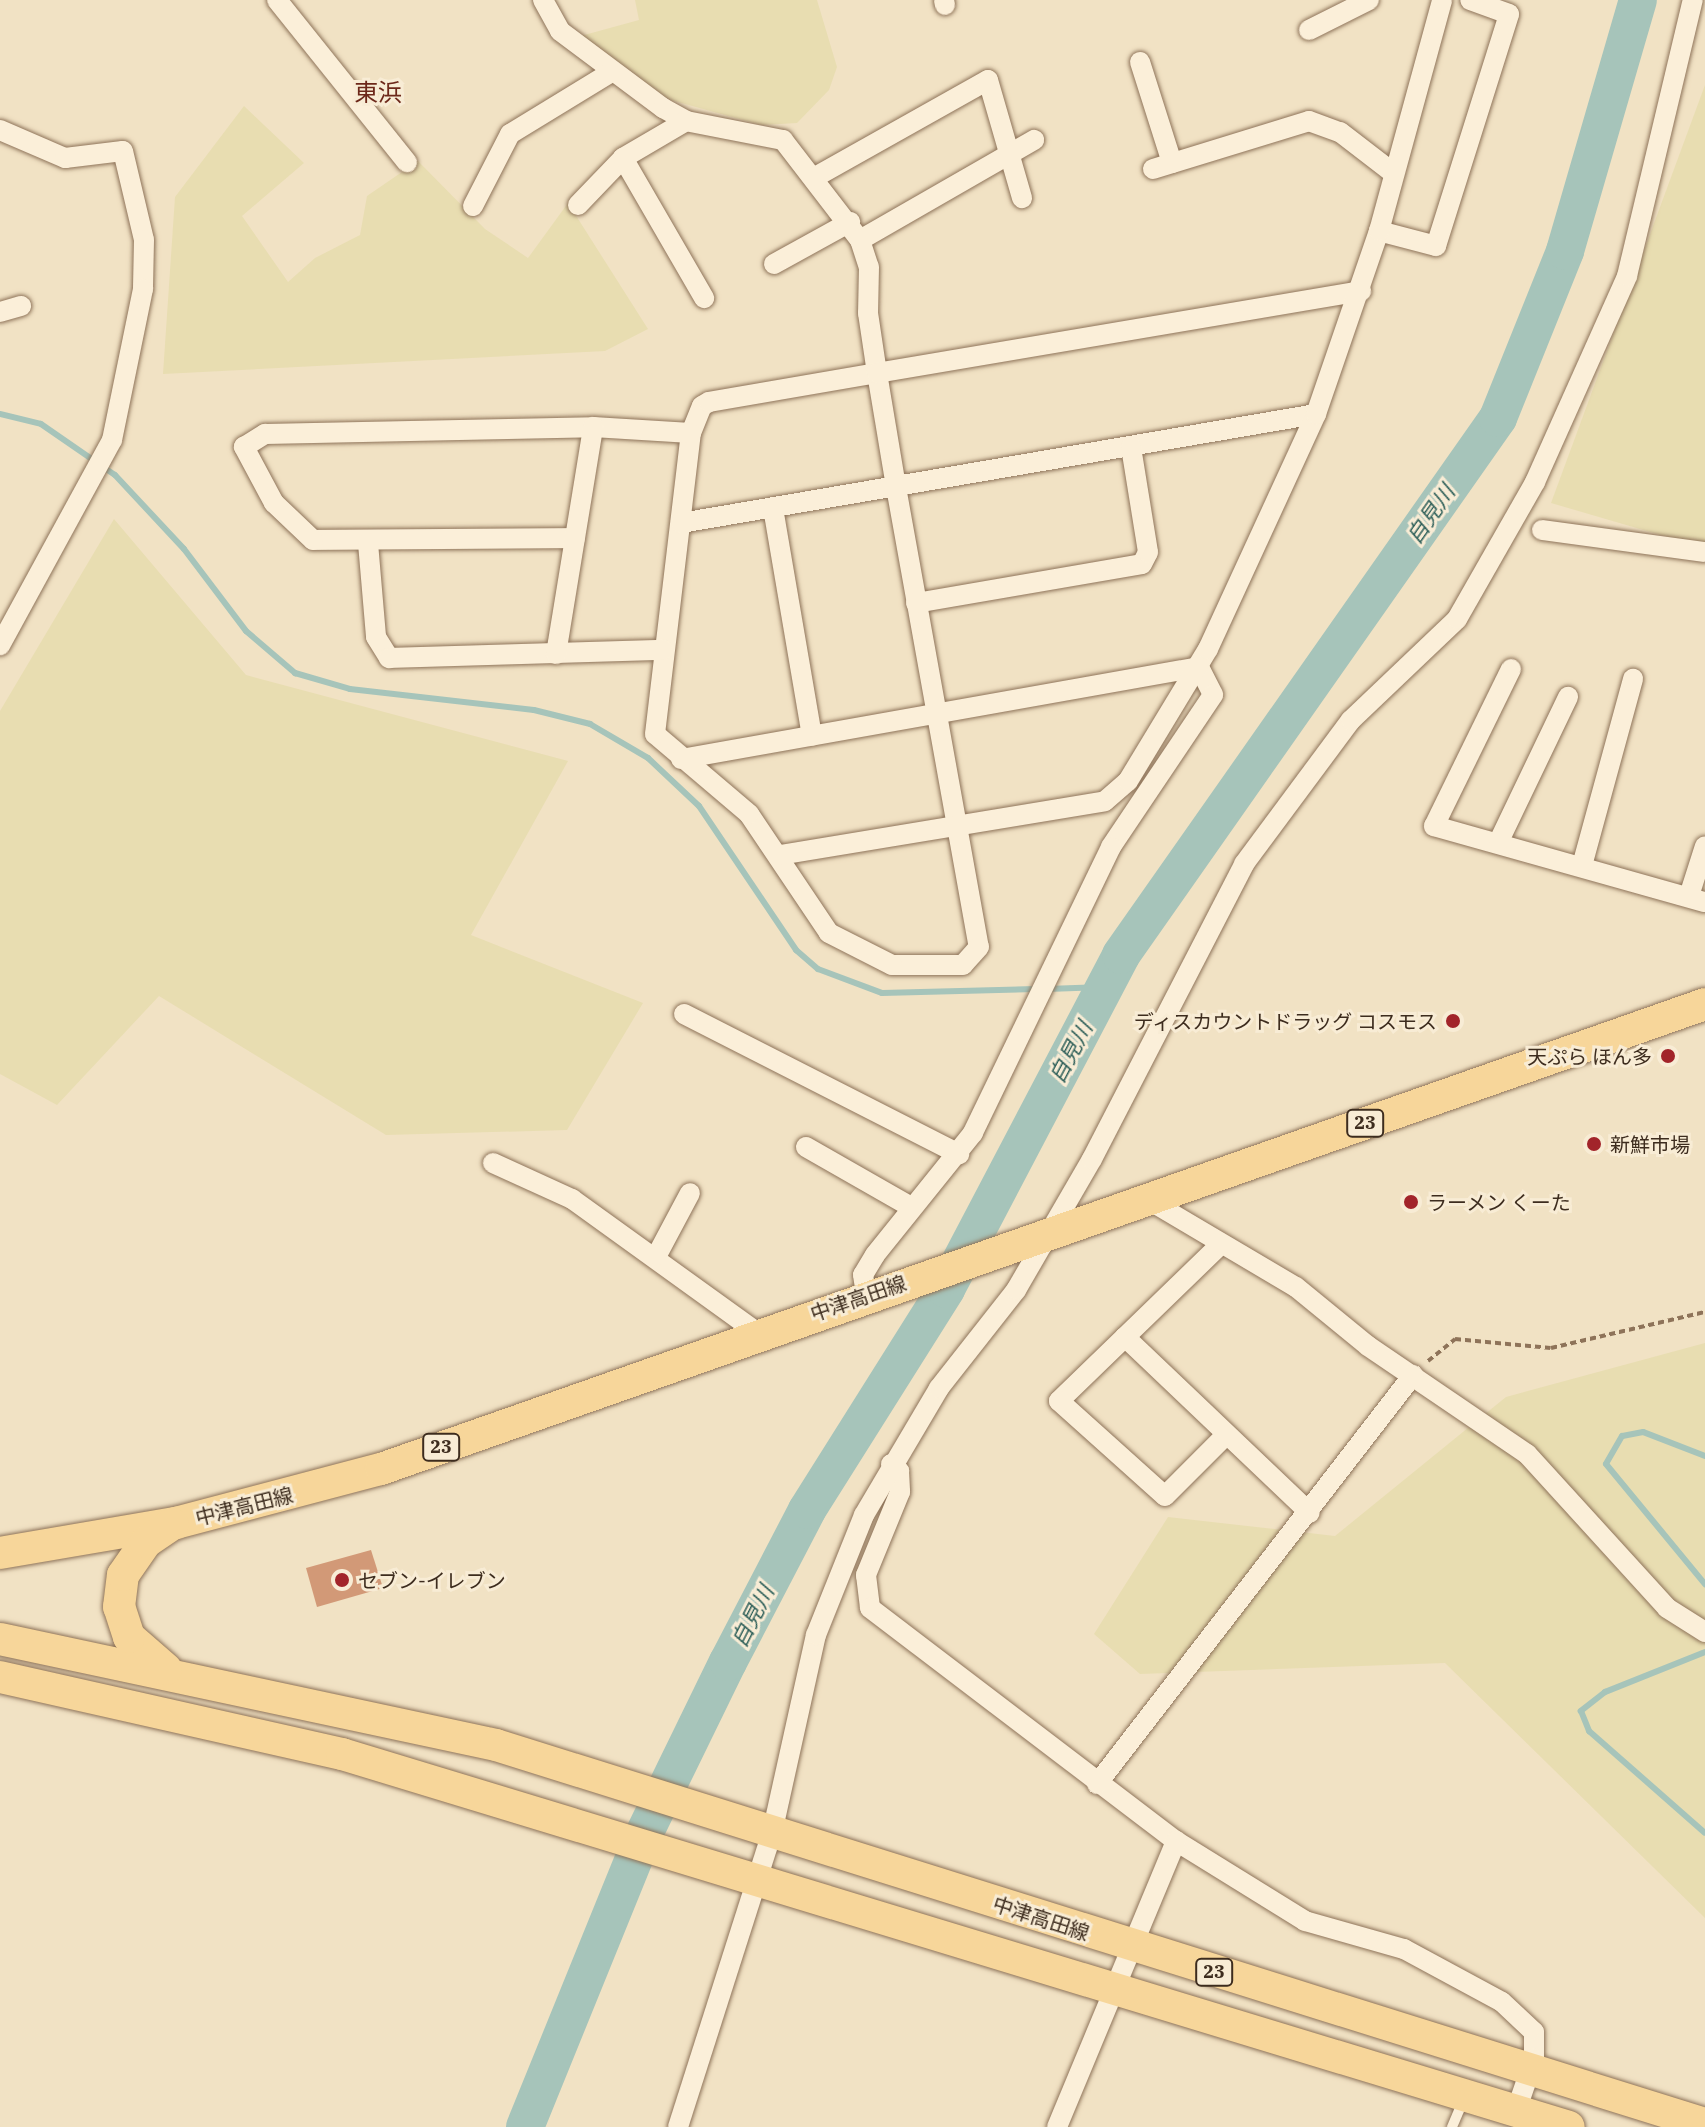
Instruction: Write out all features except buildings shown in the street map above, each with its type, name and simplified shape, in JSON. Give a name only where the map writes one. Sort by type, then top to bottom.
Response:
[{"type":"main road","name":"中津高田線","points":[[0,1553],[176,1523],[381,1469],[758,1333],[1705,1004]]},
{"type":"main road","points":[[168,1670],[129,1637],[119,1607],[123,1575],[146,1542],[176,1523]]},
{"type":"main road","name":"中津高田線","points":[[0,1639],[168,1670],[496,1745],[1705,2124]]},
{"type":"main road","points":[[0,1665],[67,1691]]},
{"type":"main road","name":"23","points":[[0,1677],[285,1738],[1569,2127]]},
{"type":"street","points":[[277,0],[407,162]]},
{"type":"street","points":[[543,0],[560,31],[610,73],[686,121],[783,140],[817,176],[855,231],[869,267],[877,373],[934,715],[979,947],[963,965],[902,968],[829,933],[780,855],[735,801],[659,743],[653,721],[691,433],[709,402],[877,373],[1361,291]]},
{"type":"street","points":[[1309,30],[1369,0]]},
{"type":"street","points":[[780,855],[1117,794],[1199,667],[1316,414],[1361,291],[1442,0]]},
{"type":"street","points":[[1379,231],[1436,246],[1509,14],[1470,0]]},
{"type":"street","points":[[678,2127],[772,1833],[816,1635],[891,1464],[1123,1107],[1244,864],[1351,720],[1457,619],[1535,482],[1627,276],[1693,0]]},
{"type":"street","points":[[1140,62],[1163,166],[1309,121],[1340,132],[1392,172]]},
{"type":"street","points":[[473,206],[510,134],[610,73]]},
{"type":"street","points":[[817,176],[988,80],[1013,152],[1022,198]]},
{"type":"street","points":[[578,205],[623,158],[686,121]]},
{"type":"street","points":[[0,130],[65,158],[123,151],[144,240],[141,301],[112,440],[0,645]]},
{"type":"street","points":[[774,264],[855,231],[1034,140]]},
{"type":"street","points":[[623,158],[704,298]]},
{"type":"street","points":[[0,312],[21,306]]},
{"type":"street","points":[[681,523],[1316,414]]},
{"type":"street","points":[[575,538],[326,544],[302,533],[249,465],[248,439],[593,427],[691,433]]},
{"type":"street","points":[[556,654],[593,427]]},
{"type":"street","points":[[916,603],[1142,564],[1148,552],[1131,447]]},
{"type":"street","points":[[773,508],[812,736]]},
{"type":"street","points":[[1542,530],[1705,552]]},
{"type":"street","points":[[368,543],[376,637],[389,658],[663,650]]},
{"type":"street","points":[[681,759],[1199,667]]},
{"type":"street","points":[[867,1295],[863,1275],[911,1207],[959,1154],[1111,847],[1213,695],[1199,667]]},
{"type":"street","points":[[1511,669],[1434,826],[1583,862],[1697,899],[1705,846]]},
{"type":"street","points":[[1583,862],[1633,679]]},
{"type":"street","points":[[1499,841],[1568,697]]},
{"type":"street","points":[[684,1014],[959,1154]]},
{"type":"street","points":[[806,1147],[911,1207]]},
{"type":"street","points":[[493,1163],[547,1183],[657,1255],[758,1333]]},
{"type":"street","points":[[657,1255],[690,1193]]},
{"type":"street","points":[[1147,1199],[1296,1287],[1540,1465],[1667,1608],[1705,1632]]},
{"type":"street","points":[[1221,1244],[1059,1401],[1165,1496],[1226,1435]]},
{"type":"street","points":[[1125,1337],[1310,1513]]},
{"type":"street","points":[[1097,1784],[1310,1513],[1413,1375]]},
{"type":"street","points":[[891,1464],[899,1471],[900,1492],[866,1575],[870,1608],[1097,1784],[1176,1841],[1305,1921],[1404,1949],[1502,2002],[1534,2032],[1531,2070],[1516,2111]]},
{"type":"street","points":[[1057,2127],[1176,1841]]},
{"type":"lane","points":[[1452,2127],[1466,2096]]},
{"type":"path","points":[[1413,1375],[1455,1339],[1551,1348],[1705,1312]]},
{"type":"shaded area","points":[[635,0],[817,0],[837,67],[829,90],[797,123],[761,125],[667,99],[577,37],[639,20]]},
{"type":"shaded area","points":[[1705,85],[1705,548],[1551,503]]},
{"type":"shaded area","points":[[244,106],[304,163],[242,216],[288,282],[315,258],[360,235],[367,196],[418,161],[485,229],[528,258],[568,203],[648,329],[605,351],[163,374],[175,197]]},
{"type":"shaded area","points":[[114,519],[246,675],[568,761],[471,935],[643,1003],[567,1130],[386,1135],[159,996],[57,1105],[0,1074],[0,711]]},
{"type":"shaded area","points":[[1705,1343],[1705,1918],[1445,1663],[1140,1674],[1094,1634],[1168,1517],[1335,1536],[1506,1397]]},
{"type":"waterway","name":"自見川","points":[[525,2127],[643,1836],[728,1662],[807,1510],[946,1289],[1121,955],[1498,418],[1565,251],[1638,0]]},
{"type":"waterway","points":[[0,414],[41,424],[115,475],[184,549],[246,631],[295,673],[350,689],[534,710],[590,724],[648,758],[699,806],[796,950],[818,969],[882,993],[1036,989]]},
{"type":"waterway","points":[[1047,989],[1104,987]]},
{"type":"waterway","points":[[1705,1456],[1643,1432],[1622,1436],[1606,1464],[1705,1584]]},
{"type":"waterway","points":[[1705,1652],[1605,1692],[1581,1711],[1589,1731],[1705,1833]]},
{"type":"place","name":"ディスカウントドラッグ コスモス","points":[[1453,1021]]},
{"type":"place","name":"天ぷら ほん多","points":[[1668,1056]]},
{"type":"place","name":"新鮮市場","points":[[1594,1144]]},
{"type":"place","name":"ラーメン くーた","points":[[1411,1202]]},
{"type":"place","name":"セブン-イレブン","points":[[342,1580]]},
{"type":"district","name":"東浜","points":[[378,93]]}]
